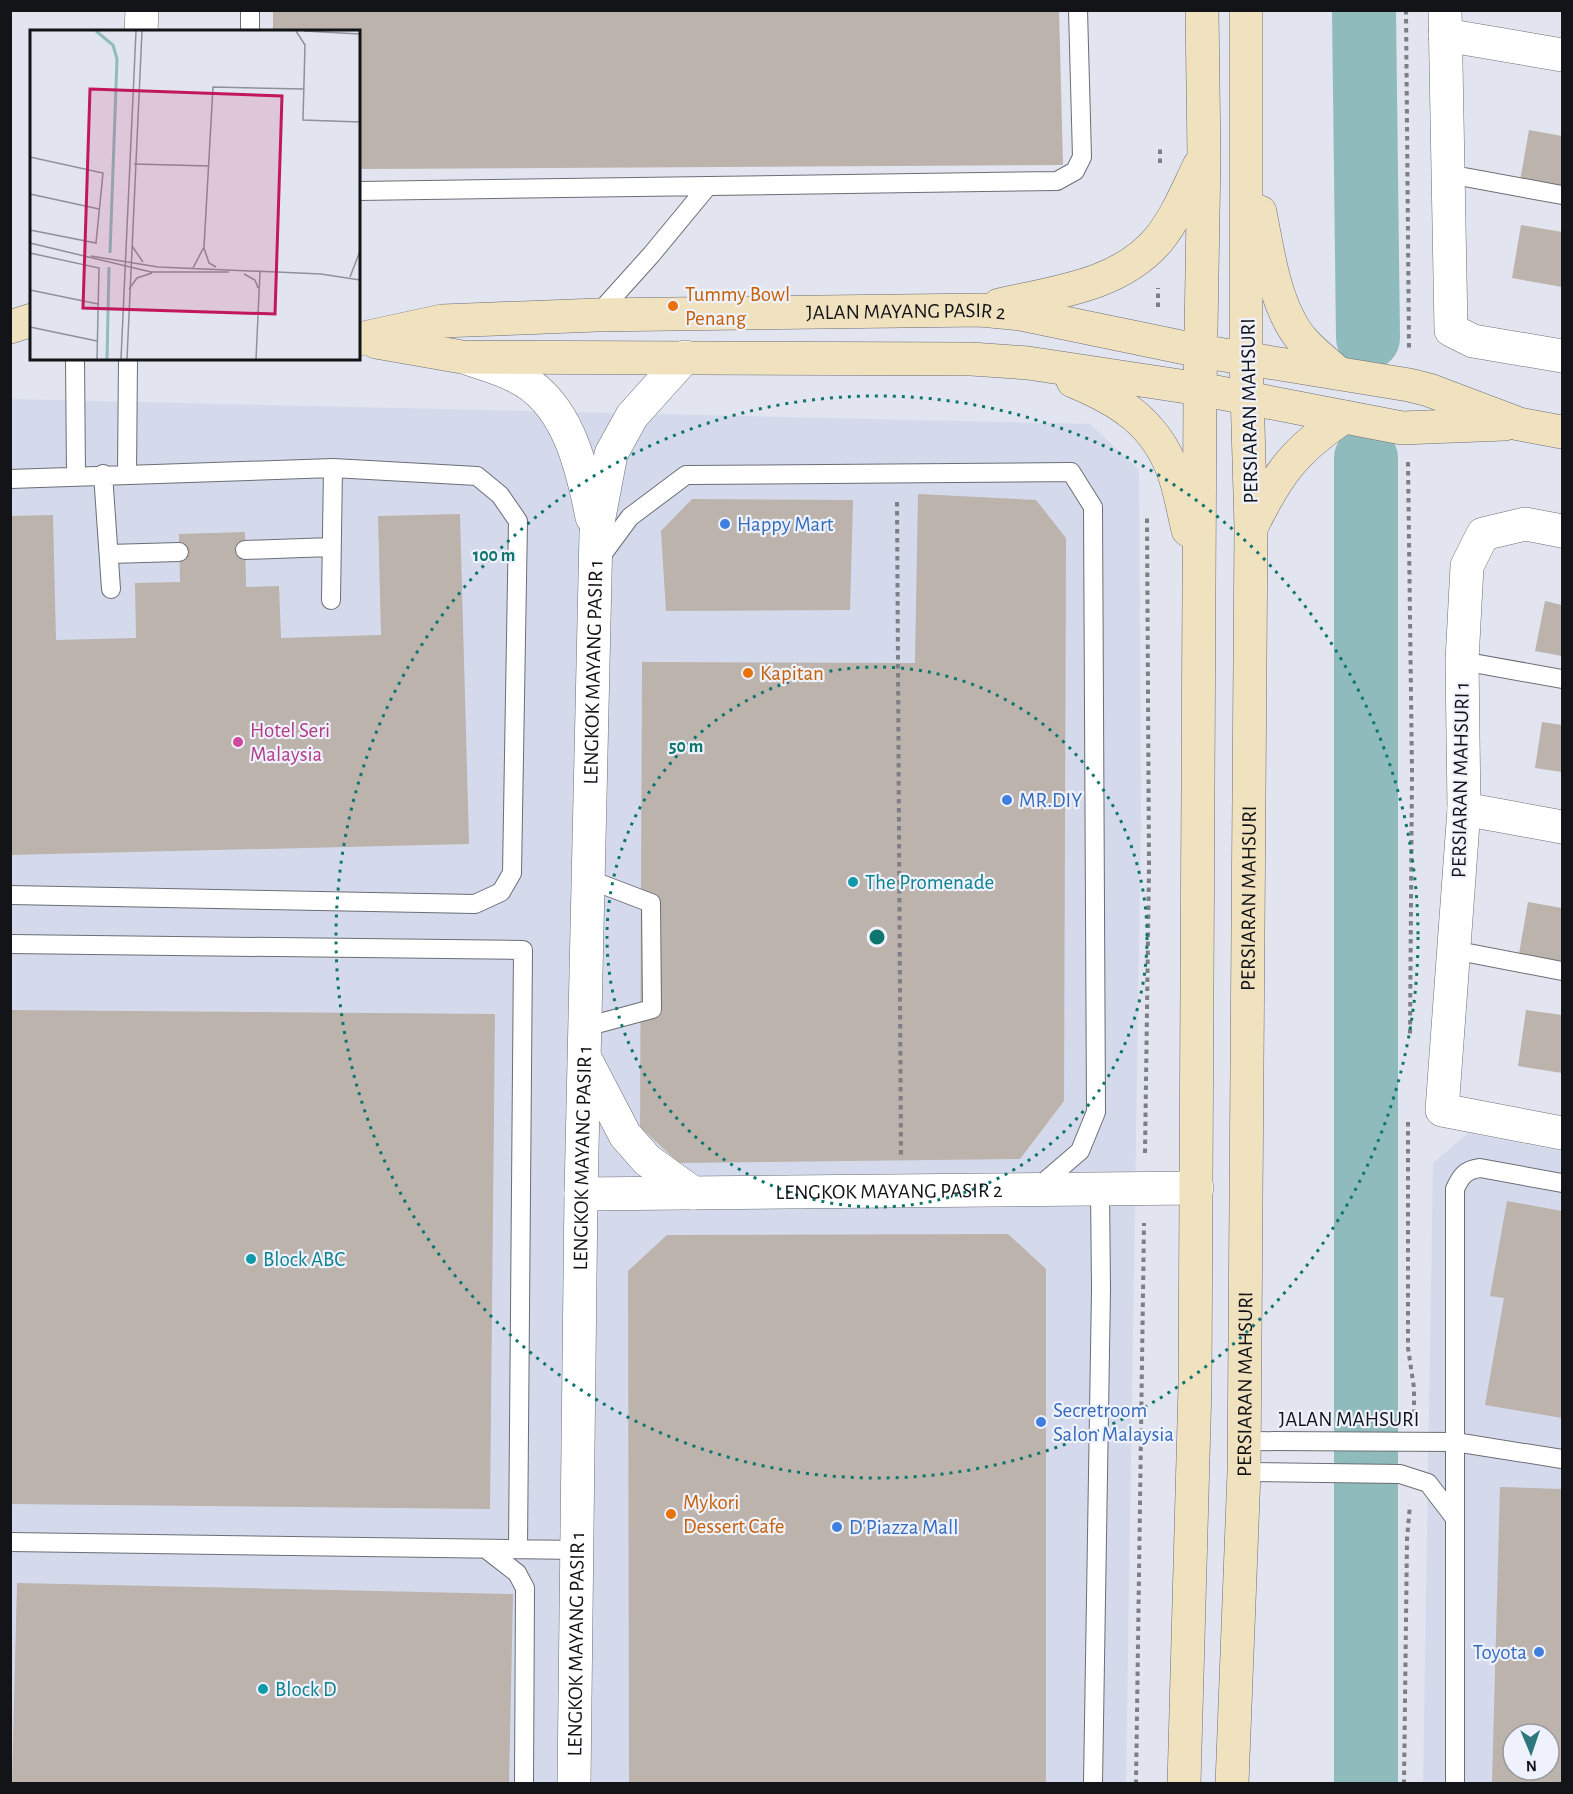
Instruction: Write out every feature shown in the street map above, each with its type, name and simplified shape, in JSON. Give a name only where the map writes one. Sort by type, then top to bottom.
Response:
[{"type":"street","points":[[141,30],[142,10]]},
{"type":"street","points":[[1184,1784],[1195,1386],[1200,351],[1204,157],[1202,10]]},
{"type":"street","name":"PERSIARAN MAHSURI","points":[[1232,1784],[1245,1462],[1251,527],[1246,358],[1246,10]]},
{"type":"street","points":[[1563,55],[1445,23],[1450,330],[1473,341],[1563,356]]},
{"type":"street","points":[[1246,148],[1271,267],[1286,314],[1304,343],[1339,373]]},
{"type":"street","points":[[980,310],[1076,287],[1107,277],[1135,262],[1159,239],[1177,211],[1204,157]]},
{"type":"street","name":"JALAN MAYANG PASIR 2","points":[[360,339],[442,321],[597,315],[980,310],[1021,314],[1200,351],[1246,358]]},
{"type":"street","points":[[10,327],[30,321]]},
{"type":"street","name":"JALAN MAYANG PASIR 2","points":[[360,339],[462,357],[971,358],[1028,363],[1200,389],[1248,400]]},
{"type":"street","points":[[10,342],[30,342]]},
{"type":"street","name":"LENGKOK MAYANG PASIR 1","points":[[462,357],[517,376],[549,400],[567,431],[584,476],[596,548]]},
{"type":"street","name":"LENGKOK MAYANG PASIR 1","points":[[574,1784],[581,1194],[596,548],[610,454],[632,416],[685,357]]},
{"type":"street","points":[[1246,358],[1409,385],[1429,390],[1519,424],[1563,432]]},
{"type":"street","points":[[1028,363],[1106,394],[1143,422],[1158,442],[1173,471],[1200,578]]},
{"type":"street","points":[[1248,400],[1412,428],[1519,424]]},
{"type":"street","points":[[1251,527],[1270,490],[1297,453],[1315,436],[1344,417]]},
{"type":"street","name":"PERSIARAN MAHSURI 1","points":[[1563,531],[1525,524],[1484,534],[1467,566],[1461,661],[1464,809],[1442,1110],[1563,1133]]},
{"type":"street","points":[[1464,809],[1563,827]]},
{"type":"street","points":[[585,1042],[609,1108],[625,1135],[647,1160],[693,1193]]},
{"type":"street","name":"LENGKOK MAYANG PASIR 2","points":[[581,1194],[1197,1188]]},
{"type":"lane","points":[[250,10],[250,30]]},
{"type":"lane","points":[[360,191],[1057,181],[1075,171],[1082,157],[1078,10]]},
{"type":"lane","points":[[1448,174],[1563,195]]},
{"type":"lane","points":[[597,315],[708,186]]},
{"type":"lane","points":[[75,360],[76,476]]},
{"type":"lane","points":[[127,474],[128,360]]},
{"type":"lane","points":[[10,479],[103,474],[333,468],[477,476],[500,495],[518,521],[513,873],[501,892],[475,903],[10,895]]},
{"type":"lane","points":[[331,600],[333,468]]},
{"type":"lane","points":[[596,548],[630,517],[686,475],[1071,472],[1093,507],[1096,1112],[1080,1151],[1036,1190]]},
{"type":"lane","points":[[103,474],[111,589]]},
{"type":"lane","points":[[245,550],[331,547]]},
{"type":"lane","points":[[109,554],[179,552]]},
{"type":"lane","points":[[1461,661],[1563,679]]},
{"type":"lane","points":[[585,1042],[652,1009],[651,903],[588,879]]},
{"type":"lane","points":[[10,944],[523,950],[518,1549]]},
{"type":"lane","points":[[1453,950],[1563,971]]},
{"type":"lane","points":[[1455,1784],[1455,1189],[1460,1176],[1470,1170],[1480,1168],[1563,1183]]},
{"type":"lane","points":[[1093,1784],[1101,1289],[1100,1189]]},
{"type":"lane","name":"JALAN MAHSURI","points":[[1245,1462],[1331,1441],[1455,1442],[1563,1459]]},
{"type":"lane","points":[[1245,1462],[1326,1473],[1400,1474],[1428,1483],[1454,1517]]},
{"type":"lane","points":[[10,1542],[577,1550]]},
{"type":"lane","points":[[486,1549],[516,1573],[525,1588],[524,1784]]},
{"type":"path","points":[[1406,10],[1409,385]]},
{"type":"path","points":[[1410,1040],[1412,772],[1407,469],[1412,428]]},
{"type":"path","points":[[897,473],[901,1191]]},
{"type":"path","points":[[1136,1784],[1149,867],[1147,513]]},
{"type":"path","points":[[1408,1120],[1408,1348],[1415,1397]]},
{"type":"path","points":[[1404,1784],[1407,1539],[1411,1498]]},
{"type":"shaded area","points":[[11,399],[1090,424],[1139,470],[1141,815],[1126,1783],[11,1784]]},
{"type":"shaded area","points":[[1468,1133],[1562,1151],[1562,1783],[1423,1784],[1433,1163]]},
{"type":"building","points":[[273,10],[1059,10],[1063,165],[360,169],[360,30],[273,30]]},
{"type":"building","points":[[1529,130],[1562,136],[1562,188],[1520,181]]},
{"type":"building","points":[[1521,225],[1562,232],[1562,287],[1512,278]]},
{"type":"building","name":"The Promenade","points":[[918,494],[1036,500],[1066,538],[1064,1101],[1020,1159],[679,1163],[640,1127],[642,662],[915,663]]},
{"type":"building","points":[[692,499],[853,500],[850,610],[666,611],[661,531]]},
{"type":"building","name":"Hotel Seri Malaysia","points":[[460,514],[469,844],[10,855],[10,516],[53,515],[56,640],[136,638],[135,583],[180,582],[179,534],[245,532],[246,587],[279,586],[281,638],[381,635],[378,516]]},
{"type":"building","points":[[1545,601],[1562,605],[1562,656],[1535,651]]},
{"type":"building","points":[[1542,722],[1562,725],[1562,772],[1535,768]]},
{"type":"building","points":[[1528,902],[1562,908],[1562,961],[1519,954]]},
{"type":"building","name":"Block ABC","points":[[10,1010],[495,1014],[490,1509],[10,1504]]},
{"type":"building","points":[[1526,1010],[1562,1015],[1562,1073],[1518,1066]]},
{"type":"building","points":[[1507,1201],[1562,1211],[1562,1418],[1485,1405],[1504,1298],[1490,1296]]},
{"type":"building","name":"D'Piazza Mall","points":[[1008,1234],[1046,1269],[1046,1784],[629,1784],[628,1271],[667,1235]]},
{"type":"building","points":[[1500,1487],[1562,1489],[1562,1784],[1492,1784]]},
{"type":"building","name":"Block D","points":[[17,1583],[513,1594],[509,1784],[12,1784]]},
{"type":"waterway","points":[[1364,10],[1368,338]]},
{"type":"waterway","points":[[1366,458],[1366,1784]]},
{"type":"place","name":"Tummy Bowl Penang","points":[[673,306]]},
{"type":"place","name":"Happy Mart","points":[[725,524]]},
{"type":"place","name":"Kapitan","points":[[748,673]]},
{"type":"place","name":"Hotel Seri Malaysia","points":[[238,742]]},
{"type":"place","name":"MR.DIY","points":[[1007,800]]},
{"type":"place","name":"The Promenade","points":[[853,882]]},
{"type":"place","name":"Block ABC","points":[[251,1259]]},
{"type":"place","name":"Secretroom Salon Malaysia","points":[[1041,1422]]},
{"type":"place","name":"Mykori Dessert Cafe","points":[[671,1514]]},
{"type":"place","name":"D'Piazza Mall","points":[[837,1527]]},
{"type":"place","name":"Toyota","points":[[1539,1652]]},
{"type":"place","name":"Block D","points":[[263,1689]]}]
